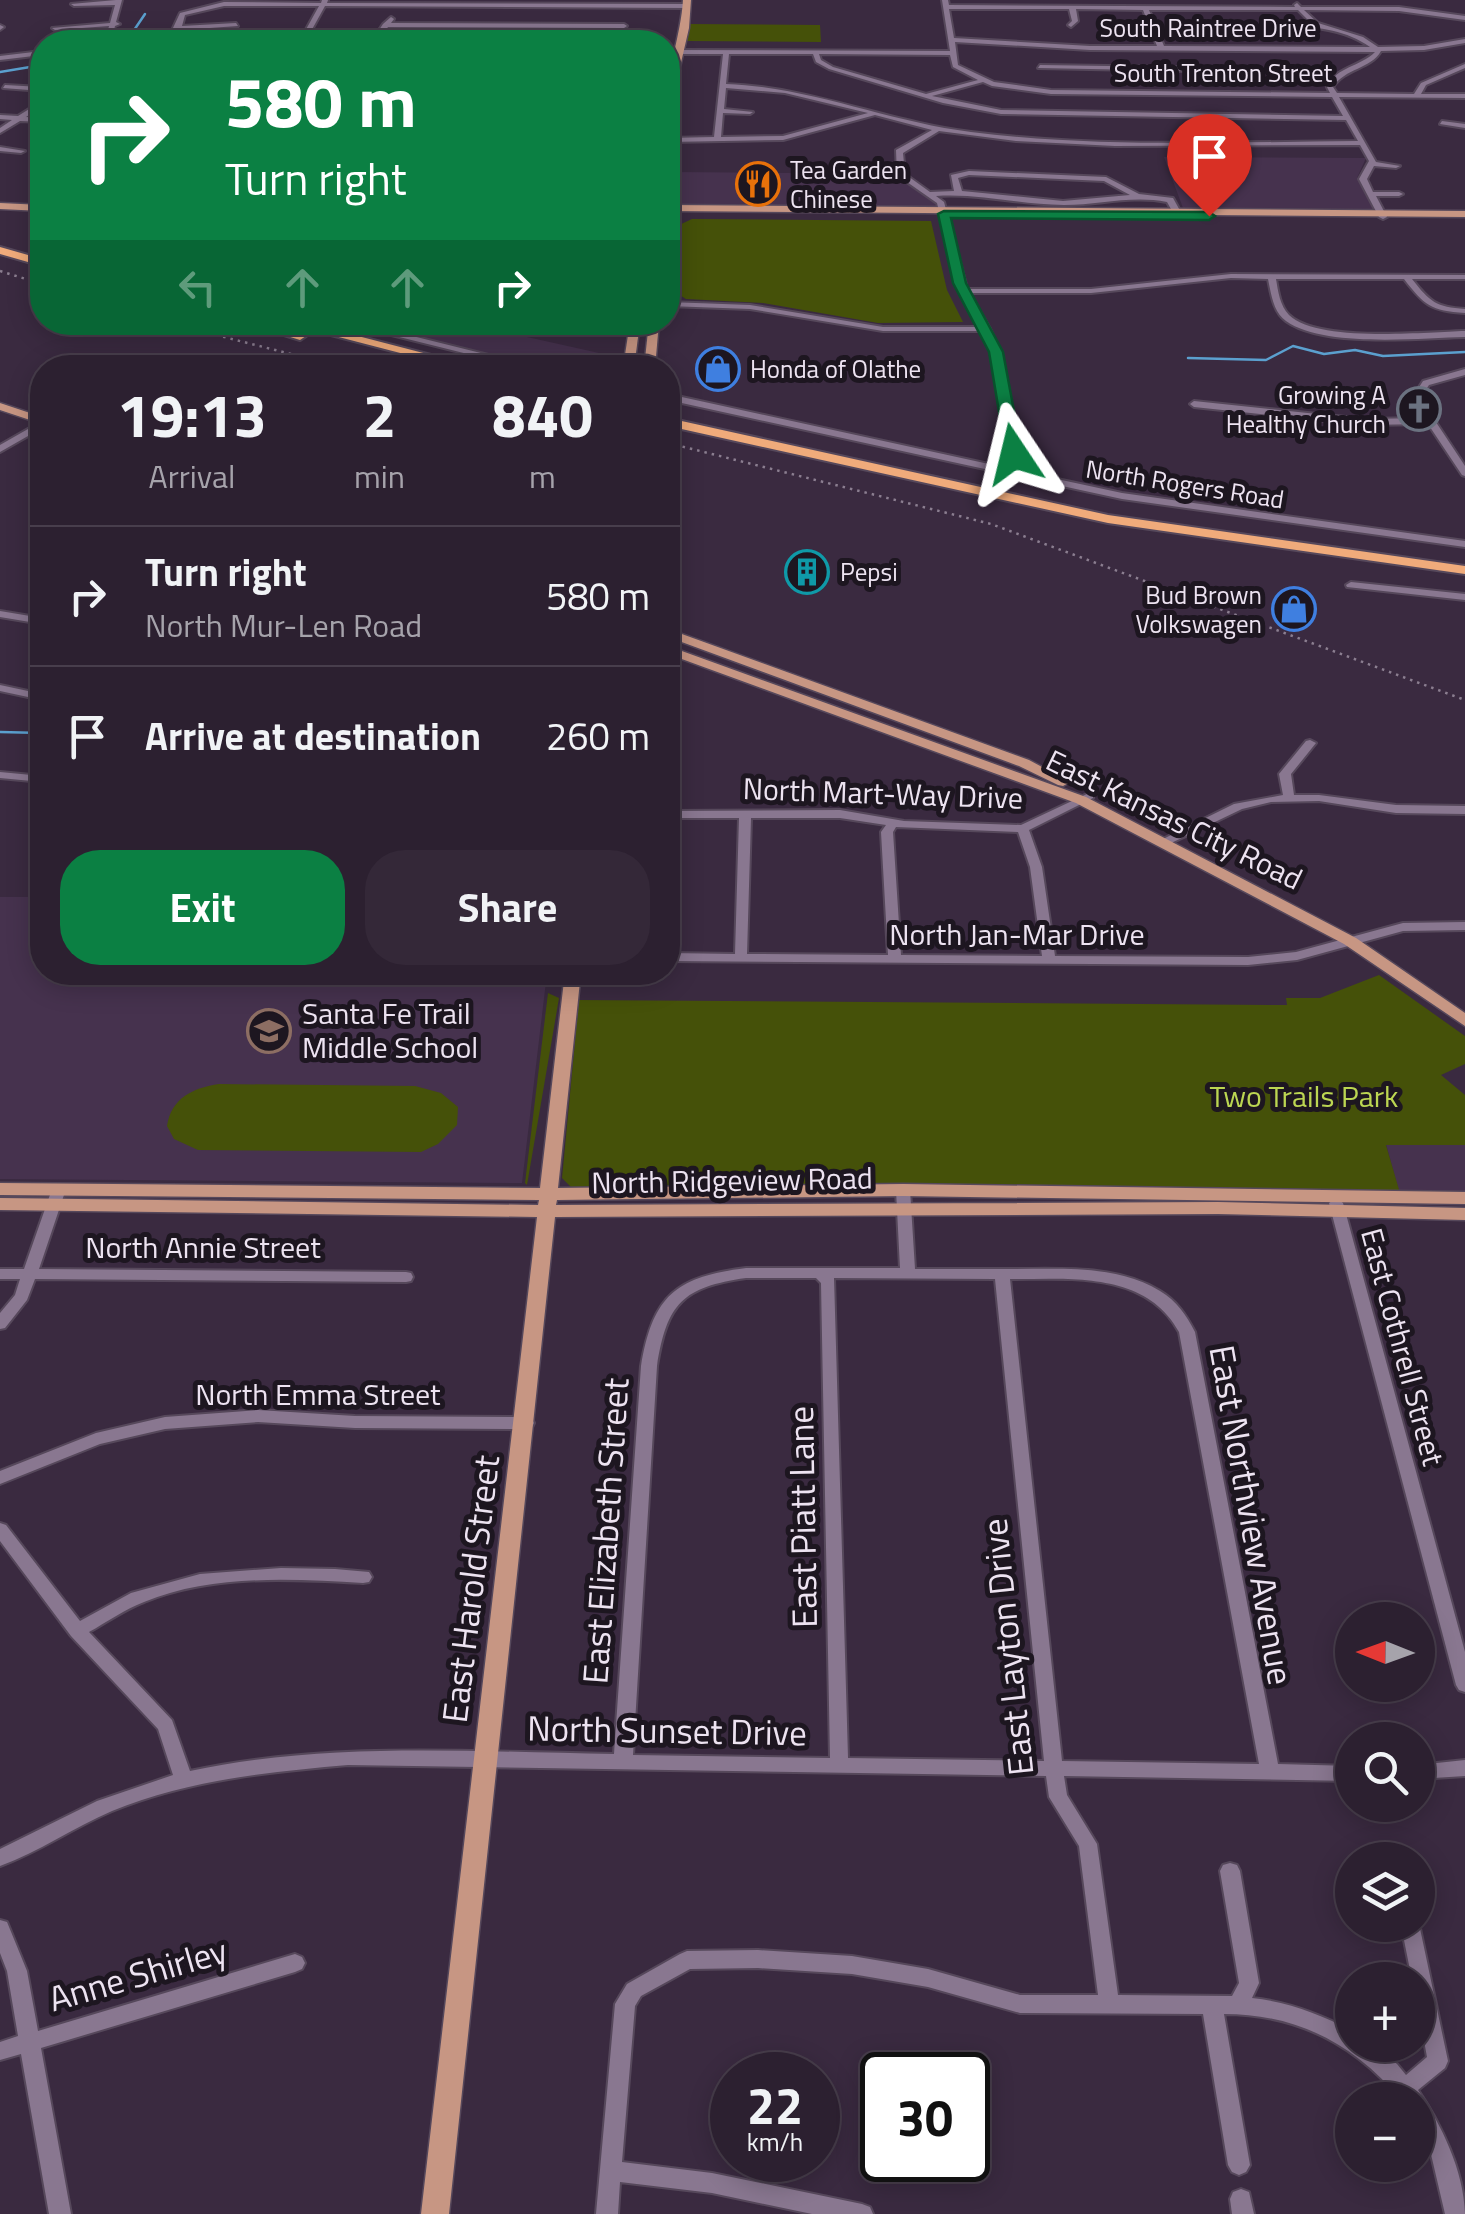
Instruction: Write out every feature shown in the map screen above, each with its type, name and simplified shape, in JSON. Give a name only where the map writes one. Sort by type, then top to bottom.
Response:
[{"type":"highway","points":[[0,240],[30,249]]},
{"type":"highway","points":[[0,250],[30,260]]},
{"type":"highway","points":[[300,335],[380,355]]},
{"type":"highway","points":[[340,335],[422,355]]},
{"type":"highway","points":[[680,415],[1095,506],[1465,559]]},
{"type":"highway","points":[[680,425],[1108,519],[1465,570]]},
{"type":"main road","points":[[676,30],[682,3]]},
{"type":"main road","points":[[0,209],[30,210]]},
{"type":"main road","points":[[680,211],[1465,216]]},
{"type":"main road","points":[[0,403],[30,415]]},
{"type":"main road","name":"East Kansas City Road","points":[[680,637],[1024,763],[1356,940],[1465,1006]]},
{"type":"main road","name":"East Kansas City Road","points":[[680,654],[1085,798]]},
{"type":"main road","name":"East Kansas City Road","points":[[1356,940],[1465,1021]]},
{"type":"main road","name":"East Harold Street","points":[[435,2214],[526,1424],[572,985]]},
{"type":"main road","name":"North Ridgeview Road","points":[[0,1189],[56,1197],[549,1203],[903,1198],[1337,1205],[1465,1214]]},
{"type":"main road","name":"North Ridgeview Road","points":[[0,1204],[56,1197]]},
{"type":"main road","name":"North Ridgeview Road","points":[[1337,1205],[1465,1198]]},
{"type":"street","points":[[1294,0],[1313,25]]},
{"type":"street","points":[[74,4],[119,2],[113,30]]},
{"type":"street","points":[[309,30],[324,2]]},
{"type":"street","points":[[236,24],[176,28],[182,14],[212,5],[682,3]]},
{"type":"street","points":[[982,81],[958,69],[945,3],[1072,8],[1390,9],[1465,18]]},
{"type":"street","points":[[382,30],[403,6]]},
{"type":"street","points":[[621,6],[624,30]]},
{"type":"street","points":[[1070,24],[1075,21],[1072,8]]},
{"type":"street","points":[[1145,8],[1161,48]]},
{"type":"street","points":[[1390,9],[1398,21]]},
{"type":"street","points":[[55,28],[116,24]]},
{"type":"street","points":[[385,25],[624,26]]},
{"type":"street","points":[[1227,28],[1313,25],[1367,42],[1377,49],[1373,61],[1334,76],[1330,82],[1373,164]]},
{"type":"street","name":"South Raintree Drive","points":[[951,40],[1237,49],[1377,49],[1465,41]]},
{"type":"street","points":[[1453,43],[1465,49]]},
{"type":"street","points":[[1237,49],[1256,93]]},
{"type":"street","points":[[680,52],[952,52]]},
{"type":"street","points":[[718,140],[726,52]]},
{"type":"street","points":[[816,52],[818,60],[831,68],[925,96],[1028,117],[1347,118]]},
{"type":"street","points":[[0,58],[30,54]]},
{"type":"street","points":[[1417,94],[1423,84],[1465,66]]},
{"type":"street","points":[[1040,67],[1245,70]]},
{"type":"street","points":[[1126,70],[1134,93]]},
{"type":"street","points":[[925,96],[982,81]]},
{"type":"street","name":"South Trenton Street","points":[[982,81],[1032,91],[1465,96]]},
{"type":"street","points":[[722,86],[798,91],[937,129],[1017,139],[1362,143]]},
{"type":"street","points":[[4,87],[30,88]]},
{"type":"street","points":[[720,111],[750,112]]},
{"type":"street","points":[[0,131],[30,112]]},
{"type":"street","points":[[680,140],[792,137],[874,114]]},
{"type":"street","points":[[0,117],[30,119]]},
{"type":"street","points":[[1442,123],[1465,126]]},
{"type":"street","points":[[937,129],[902,148],[898,157],[904,180],[931,194],[944,213],[954,266],[996,352],[1014,454],[999,471]]},
{"type":"street","points":[[1017,139],[1022,129]]},
{"type":"street","points":[[0,150],[22,151]]},
{"type":"street","points":[[1373,164],[1396,166]]},
{"type":"street","points":[[1373,164],[1363,179],[1382,215]]},
{"type":"street","points":[[958,191],[954,177],[969,173],[1106,179],[1136,195],[1170,200],[1179,214]]},
{"type":"street","points":[[931,194],[958,191],[1060,204],[1100,203],[1136,195]]},
{"type":"street","points":[[1370,194],[1399,194]]},
{"type":"street","points":[[1272,276],[1282,312],[1298,324],[1336,333],[1465,334]]},
{"type":"street","points":[[964,291],[1090,291],[1218,277],[1465,277]]},
{"type":"street","points":[[1406,277],[1423,302],[1465,311]]},
{"type":"street","points":[[680,304],[750,307],[883,329],[986,329]]},
{"type":"street","points":[[398,335],[482,355]]},
{"type":"street","points":[[1465,372],[1438,378],[1418,390],[1417,402],[1465,472]]},
{"type":"street","name":"North Rogers Road","points":[[680,400],[999,471],[1235,514],[1465,544]]},
{"type":"street","points":[[1194,404],[1353,421],[1430,421]]},
{"type":"street","points":[[0,449],[30,428]]},
{"type":"street","points":[[1351,585],[1465,597]]},
{"type":"street","points":[[0,614],[30,619]]},
{"type":"street","points":[[0,688],[30,694]]},
{"type":"street","points":[[1289,798],[1285,774],[1310,742]]},
{"type":"street","points":[[0,775],[30,779]]},
{"type":"street","name":"North Mart-Way Drive","points":[[680,814],[840,814],[893,823],[1023,828],[1085,798]]},
{"type":"street","points":[[1167,840],[1238,806],[1289,798],[1332,798],[1396,809],[1465,810]]},
{"type":"street","points":[[741,958],[745,814]]},
{"type":"street","points":[[893,823],[887,832],[895,959]]},
{"type":"street","points":[[1023,828],[1036,867],[1049,961]]},
{"type":"street","name":"North Jan-Mar Drive","points":[[680,957],[1248,962],[1297,956],[1403,927],[1465,926]]},
{"type":"street","points":[[0,1324],[22,1296],[32,1274],[56,1197]]},
{"type":"street","points":[[903,1198],[908,1272]]},
{"type":"street","name":"East Cothrell Street","points":[[1337,1205],[1465,1685]]},
{"type":"street","points":[[818,1272],[1002,1274]]},
{"type":"street","name":"East Elizabeth Street","points":[[624,1764],[653,1335],[667,1306],[696,1284],[724,1275],[818,1272]]},
{"type":"street","name":"East Piatt Lane","points":[[818,1272],[828,1281],[839,1766]]},
{"type":"street","name":"North Annie Street","points":[[0,1274],[406,1277]]},
{"type":"street","name":"East Northview Avenue","points":[[1002,1274],[1099,1275],[1142,1287],[1171,1306],[1187,1332],[1270,1772]]},
{"type":"street","name":"East Layton Drive","points":[[1002,1274],[1054,1771],[1058,1797],[1088,1844],[1094,1866],[1109,2003]]},
{"type":"street","name":"North Emma Street","points":[[0,1478],[96,1439],[165,1423],[258,1416],[355,1422],[526,1424]]},
{"type":"street","points":[[0,1529],[77,1630],[166,1725],[184,1781]]},
{"type":"street","points":[[77,1630],[143,1595],[197,1581],[272,1572],[363,1577]]},
{"type":"street","name":"North Sunset Drive","points":[[0,1858],[105,1805],[184,1781],[253,1765],[348,1758],[1335,1773]]},
{"type":"street","points":[[1435,1771],[1465,1768]]},
{"type":"street","points":[[1230,1872],[1250,1983],[1238,2005]]},
{"type":"street","points":[[0,1928],[17,1971],[60,2214]]},
{"type":"street","points":[[1414,1942],[1438,2061],[1423,2082]]},
{"type":"street","points":[[607,2214],[625,2004],[634,1990],[687,1960],[758,1958],[852,1965],[928,1978],[1020,2004],[1238,2005],[1297,2015],[1335,2033]]},
{"type":"street","name":"Anne Shirley","points":[[0,2051],[295,1963]]},
{"type":"street","points":[[1212,2005],[1238,2165]]},
{"type":"street","points":[[1375,2062],[1396,2082]]},
{"type":"street","points":[[1435,2139],[1456,2214]]},
{"type":"street","points":[[610,2171],[712,2183],[862,2214]]},
{"type":"shaded area","points":[[1164,157],[1366,158],[1357,178],[1373,209],[1183,208]]},
{"type":"shaded area","points":[[680,172],[896,174],[939,207],[680,206]]},
{"type":"shaded area","points":[[406,335],[518,335],[608,355],[494,355]]},
{"type":"shaded area","name":"Santa Fe Trail Middle School","points":[[0,897],[30,897],[30,985],[546,985],[522,1183],[0,1179]]},
{"type":"shaded area","points":[[1386,1144],[1465,1145],[1465,1192],[1399,1192]]},
{"type":"green space","points":[[688,24],[820,25],[821,42],[686,41]]},
{"type":"green space","points":[[692,219],[931,221],[947,290],[963,322],[878,323],[763,303],[686,299],[680,295],[680,225]]},
{"type":"green space","name":"Two Trails Park","points":[[1379,975],[1465,1036],[1465,1064],[1441,1075],[1465,1095],[1465,1145],[1386,1145],[1400,1193],[873,1185],[572,1188],[562,1178],[579,1000],[1287,1005],[1286,998],[1320,998]]},
{"type":"green space","points":[[548,993],[559,998],[527,1185],[525,1183]]},
{"type":"green space","points":[[219,1084],[415,1086],[441,1093],[458,1107],[457,1125],[438,1144],[421,1152],[198,1150],[174,1139],[167,1126],[178,1101],[200,1088]]},
{"type":"waterway","points":[[134,30],[145,14]]},
{"type":"waterway","points":[[0,72],[30,67]]},
{"type":"waterway","points":[[1188,358],[1266,360],[1293,346],[1324,354],[1355,350],[1383,356],[1465,352]]},
{"type":"waterway","points":[[0,732],[30,733]]},
{"type":"railway","points":[[0,271],[30,280]]},
{"type":"railway","points":[[216,335],[295,355]]},
{"type":"railway","points":[[680,446],[991,524],[1465,700]]},
{"type":"place","name":"Tea Garden Chinese","points":[[758,184]]},
{"type":"place","name":"Honda of Olathe","points":[[718,369]]},
{"type":"place","name":"Growing A Healthy Church","points":[[1419,409]]},
{"type":"place","name":"Pepsi","points":[[807,572]]},
{"type":"place","name":"Bud Brown Volkswagen","points":[[1294,609]]},
{"type":"place","name":"Santa Fe Trail Middle School","points":[[269,1031]]},
{"type":"route","points":[[1014,454],[996,352],[960,283],[944,214],[1209,216]]}]
